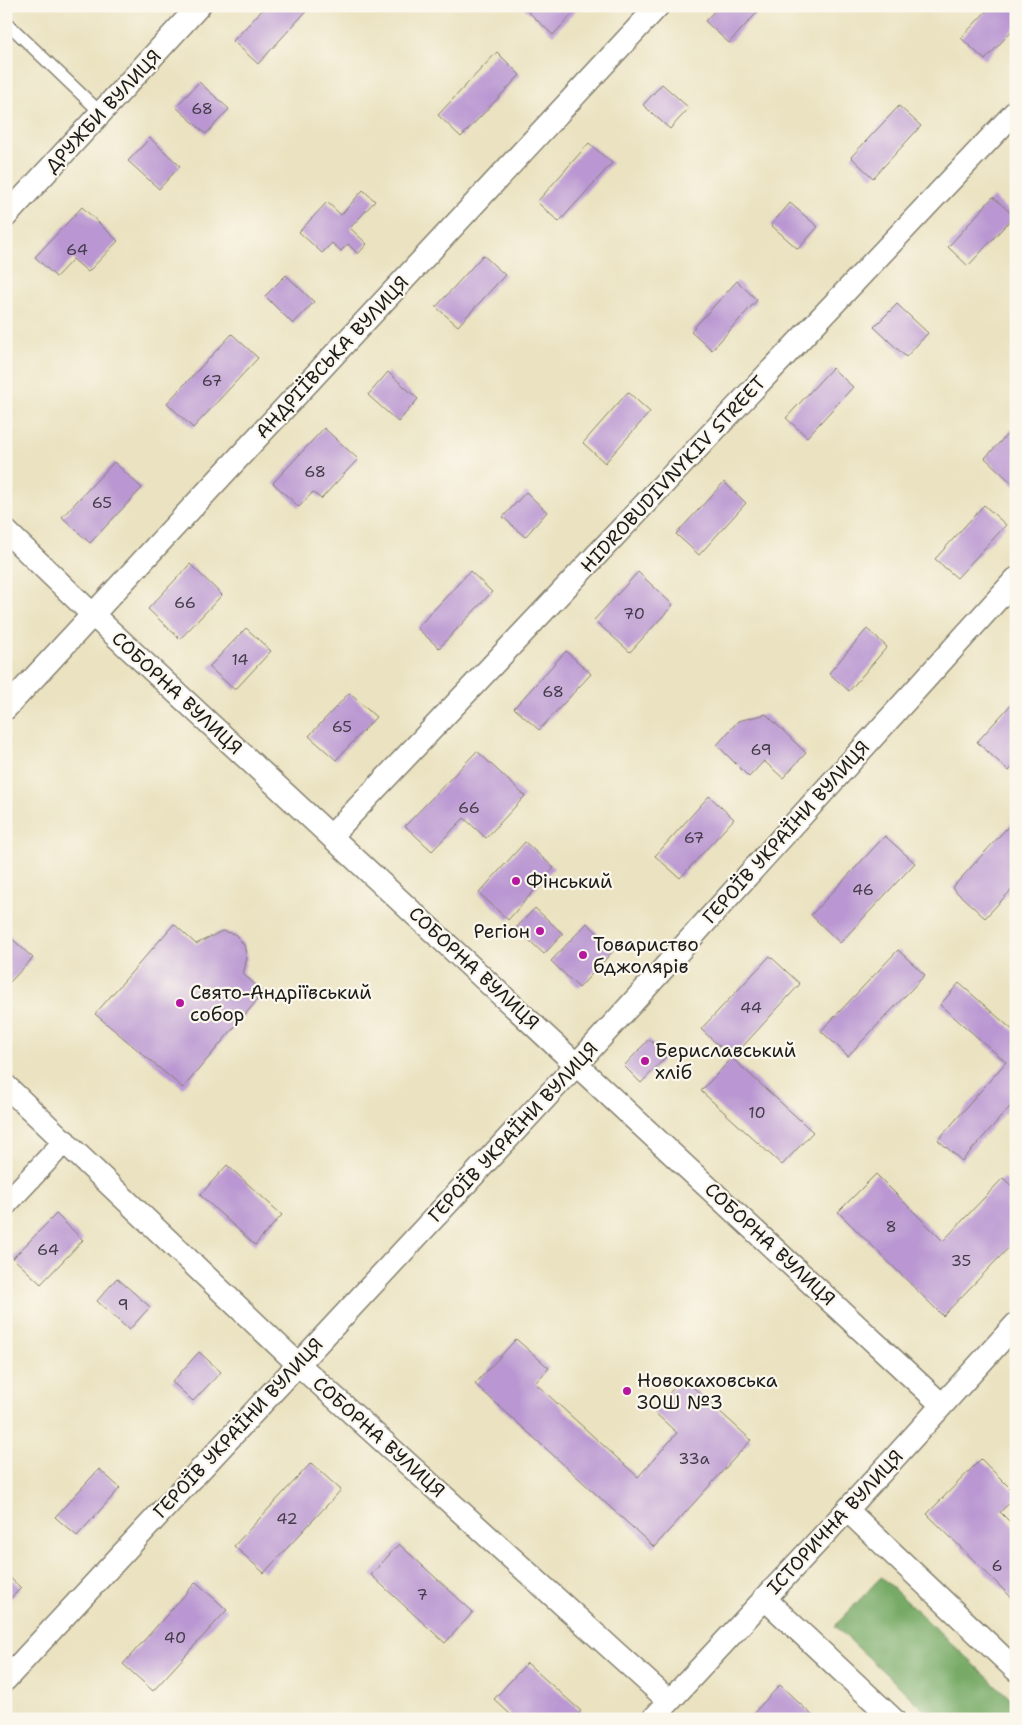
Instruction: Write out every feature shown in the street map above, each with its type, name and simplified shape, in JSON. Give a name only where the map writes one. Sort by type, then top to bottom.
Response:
[{"type":"street","name":"ДРУЖБИ ВУЛИЦЯ","points":[[6,216],[199,6]]},
{"type":"street","name":"АНДРІЇВСЬКА ВУЛИЦЯ","points":[[6,708],[658,6]]},
{"type":"street","name":"HIDROBUDIVNYKIV STREET","points":[[331,836],[1016,111]]},
{"type":"street","name":"СОБОРНА ВУЛИЦЯ","points":[[6,531],[93,615],[942,1405]]},
{"type":"street","name":"ГЕРОЇВ УКРАЇНИ ВУЛИЦЯ","points":[[6,1679],[577,1064],[1016,579]]},
{"type":"street","name":"СОБОРНА ВУЛИЦЯ","points":[[6,1086],[298,1364],[669,1701]]},
{"type":"street","points":[[6,1204],[65,1141]]},
{"type":"street","name":"ІСТОРИЧНА ВУЛИЦЯ","points":[[653,1719],[1016,1324]]},
{"type":"street","points":[[847,1510],[1016,1670]]},
{"type":"street","points":[[764,1598],[893,1719]]},
{"type":"lane","points":[[6,22],[101,113]]},
{"type":"green space","points":[[881,1577],[1016,1704],[1016,1719],[934,1719],[835,1626]]},
{"type":"building","points":[[266,6],[311,6],[258,64],[233,41]]},
{"type":"building","points":[[522,6],[573,6],[577,9],[553,35]]},
{"type":"building","points":[[719,6],[763,6],[729,43],[705,21]]},
{"type":"building","points":[[991,6],[1016,6],[1016,26],[985,60],[961,38]]},
{"type":"building","points":[[497,52],[520,75],[461,137],[438,115]]},
{"type":"building","points":[[199,82],[229,109],[206,134],[176,107]]},
{"type":"building","points":[[662,84],[689,108],[670,129],[643,105]]},
{"type":"building","points":[[899,106],[921,126],[873,178],[851,157]]},
{"type":"building","points":[[150,138],[180,166],[159,189],[128,161]]},
{"type":"building","points":[[589,143],[612,163],[559,222],[537,202]]},
{"type":"building","points":[[363,190],[375,201],[350,228],[367,244],[358,254],[348,244],[341,251],[332,243],[322,253],[299,232],[327,202],[341,215]]},
{"type":"building","points":[[993,197],[1014,216],[968,266],[948,247]]},
{"type":"building","points":[[790,203],[818,227],[798,249],[771,225]]},
{"type":"building","points":[[82,207],[118,241],[88,272],[73,259],[56,277],[35,257]]},
{"type":"building","points":[[483,255],[505,275],[458,326],[436,307]]},
{"type":"building","points":[[286,275],[314,302],[293,324],[265,296]]},
{"type":"building","points":[[737,281],[757,300],[712,350],[691,331]]},
{"type":"building","points":[[897,304],[928,333],[906,357],[874,327]]},
{"type":"building","points":[[232,334],[258,358],[193,428],[167,403]]},
{"type":"building","points":[[832,368],[853,387],[807,437],[786,418]]},
{"type":"building","points":[[388,372],[418,399],[398,422],[368,395]]},
{"type":"building","points":[[628,392],[650,412],[605,463],[583,443]]},
{"type":"building","points":[[1016,425],[1016,487],[985,458]]},
{"type":"building","points":[[324,428],[358,459],[321,499],[313,492],[299,507],[273,483]]},
{"type":"building","points":[[114,462],[142,488],[90,543],[62,517]]},
{"type":"building","points":[[724,482],[746,503],[699,555],[676,534]]},
{"type":"building","points":[[526,492],[547,512],[525,537],[503,517]]},
{"type":"building","points":[[984,505],[1006,525],[957,578],[935,559]]},
{"type":"building","points":[[190,564],[222,595],[180,639],[148,609]]},
{"type":"building","points":[[470,571],[492,592],[439,648],[417,628]]},
{"type":"building","points":[[638,572],[673,605],[630,652],[594,620]]},
{"type":"building","points":[[246,628],[271,651],[235,690],[209,667]]},
{"type":"building","points":[[867,629],[887,647],[849,691],[829,673]]},
{"type":"building","points":[[566,651],[591,674],[539,730],[514,708]]},
{"type":"building","points":[[349,693],[376,717],[336,760],[309,736]]},
{"type":"building","points":[[1016,699],[1016,763],[1009,771],[977,742]]},
{"type":"building","points":[[766,714],[806,753],[783,778],[764,761],[749,777],[717,745],[738,721]]},
{"type":"building","points":[[477,751],[525,796],[486,838],[464,818],[432,851],[405,826]]},
{"type":"building","points":[[709,796],[734,819],[680,878],[655,856]]},
{"type":"building","points":[[1016,818],[1016,885],[985,918],[952,888]]},
{"type":"building","points":[[885,836],[915,863],[840,943],[811,915]]},
{"type":"building","points":[[525,842],[554,868],[508,920],[479,893]]},
{"type":"building","points":[[535,908],[563,934],[544,954],[516,928]]},
{"type":"building","name":"Товариство бджолярів","points":[[587,923],[615,949],[579,988],[551,961]]},
{"type":"building","name":"Свято-Андріївський собор","points":[[174,924],[196,944],[222,931],[235,934],[244,945],[247,958],[243,974],[264,992],[183,1088],[95,1014]]},
{"type":"building","points":[[6,933],[33,958],[6,986]]},
{"type":"building","points":[[898,950],[925,975],[848,1056],[821,1031]]},
{"type":"building","points":[[770,956],[800,984],[732,1058],[701,1029]]},
{"type":"building","points":[[959,983],[1016,1033],[1016,1100],[962,1161],[938,1140],[1006,1062],[940,1005]]},
{"type":"building","name":"Бериславський хліб","points":[[649,1039],[667,1056],[641,1083],[624,1066]]},
{"type":"building","points":[[732,1058],[813,1132],[782,1165],[701,1091]]},
{"type":"building","points":[[227,1165],[282,1215],[255,1245],[200,1195]]},
{"type":"building","points":[[876,1174],[943,1241],[1003,1178],[1016,1190],[1016,1240],[943,1316],[838,1212]]},
{"type":"building","points":[[56,1214],[83,1240],[41,1284],[13,1258]]},
{"type":"building","points":[[117,1278],[150,1307],[129,1330],[97,1301]]},
{"type":"building","points":[[516,1339],[549,1368],[535,1383],[638,1477],[677,1433],[653,1411],[683,1378],[751,1440],[654,1547],[475,1384]]},
{"type":"building","points":[[199,1352],[221,1372],[193,1401],[172,1382]]},
{"type":"building","points":[[981,1459],[1016,1494],[1016,1497],[1000,1512],[1016,1528],[1016,1602],[927,1514]]},
{"type":"building","points":[[311,1463],[341,1490],[264,1573],[234,1546]]},
{"type":"building","points":[[99,1469],[120,1488],[77,1536],[55,1517]]},
{"type":"building","points":[[399,1544],[473,1612],[445,1643],[371,1575]]},
{"type":"building","points":[[6,1574],[21,1588],[6,1603]]},
{"type":"building","points":[[196,1582],[227,1610],[153,1691],[123,1664]]},
{"type":"building","points":[[527,1663],[581,1711],[574,1719],[507,1719],[511,1715],[494,1699]]},
{"type":"building","points":[[780,1685],[816,1719],[748,1719]]},
{"type":"place","name":"Фінський","points":[[516,881]]},
{"type":"place","name":"Регіон","points":[[540,931]]},
{"type":"place","name":"Товариство бджолярів","points":[[583,955]]},
{"type":"place","name":"Свято-Андріївський собор","points":[[180,1003]]},
{"type":"place","name":"Бериславський хліб","points":[[645,1061]]},
{"type":"place","name":"Новокаховська ЗОШ №3","points":[[627,1391]]}]
